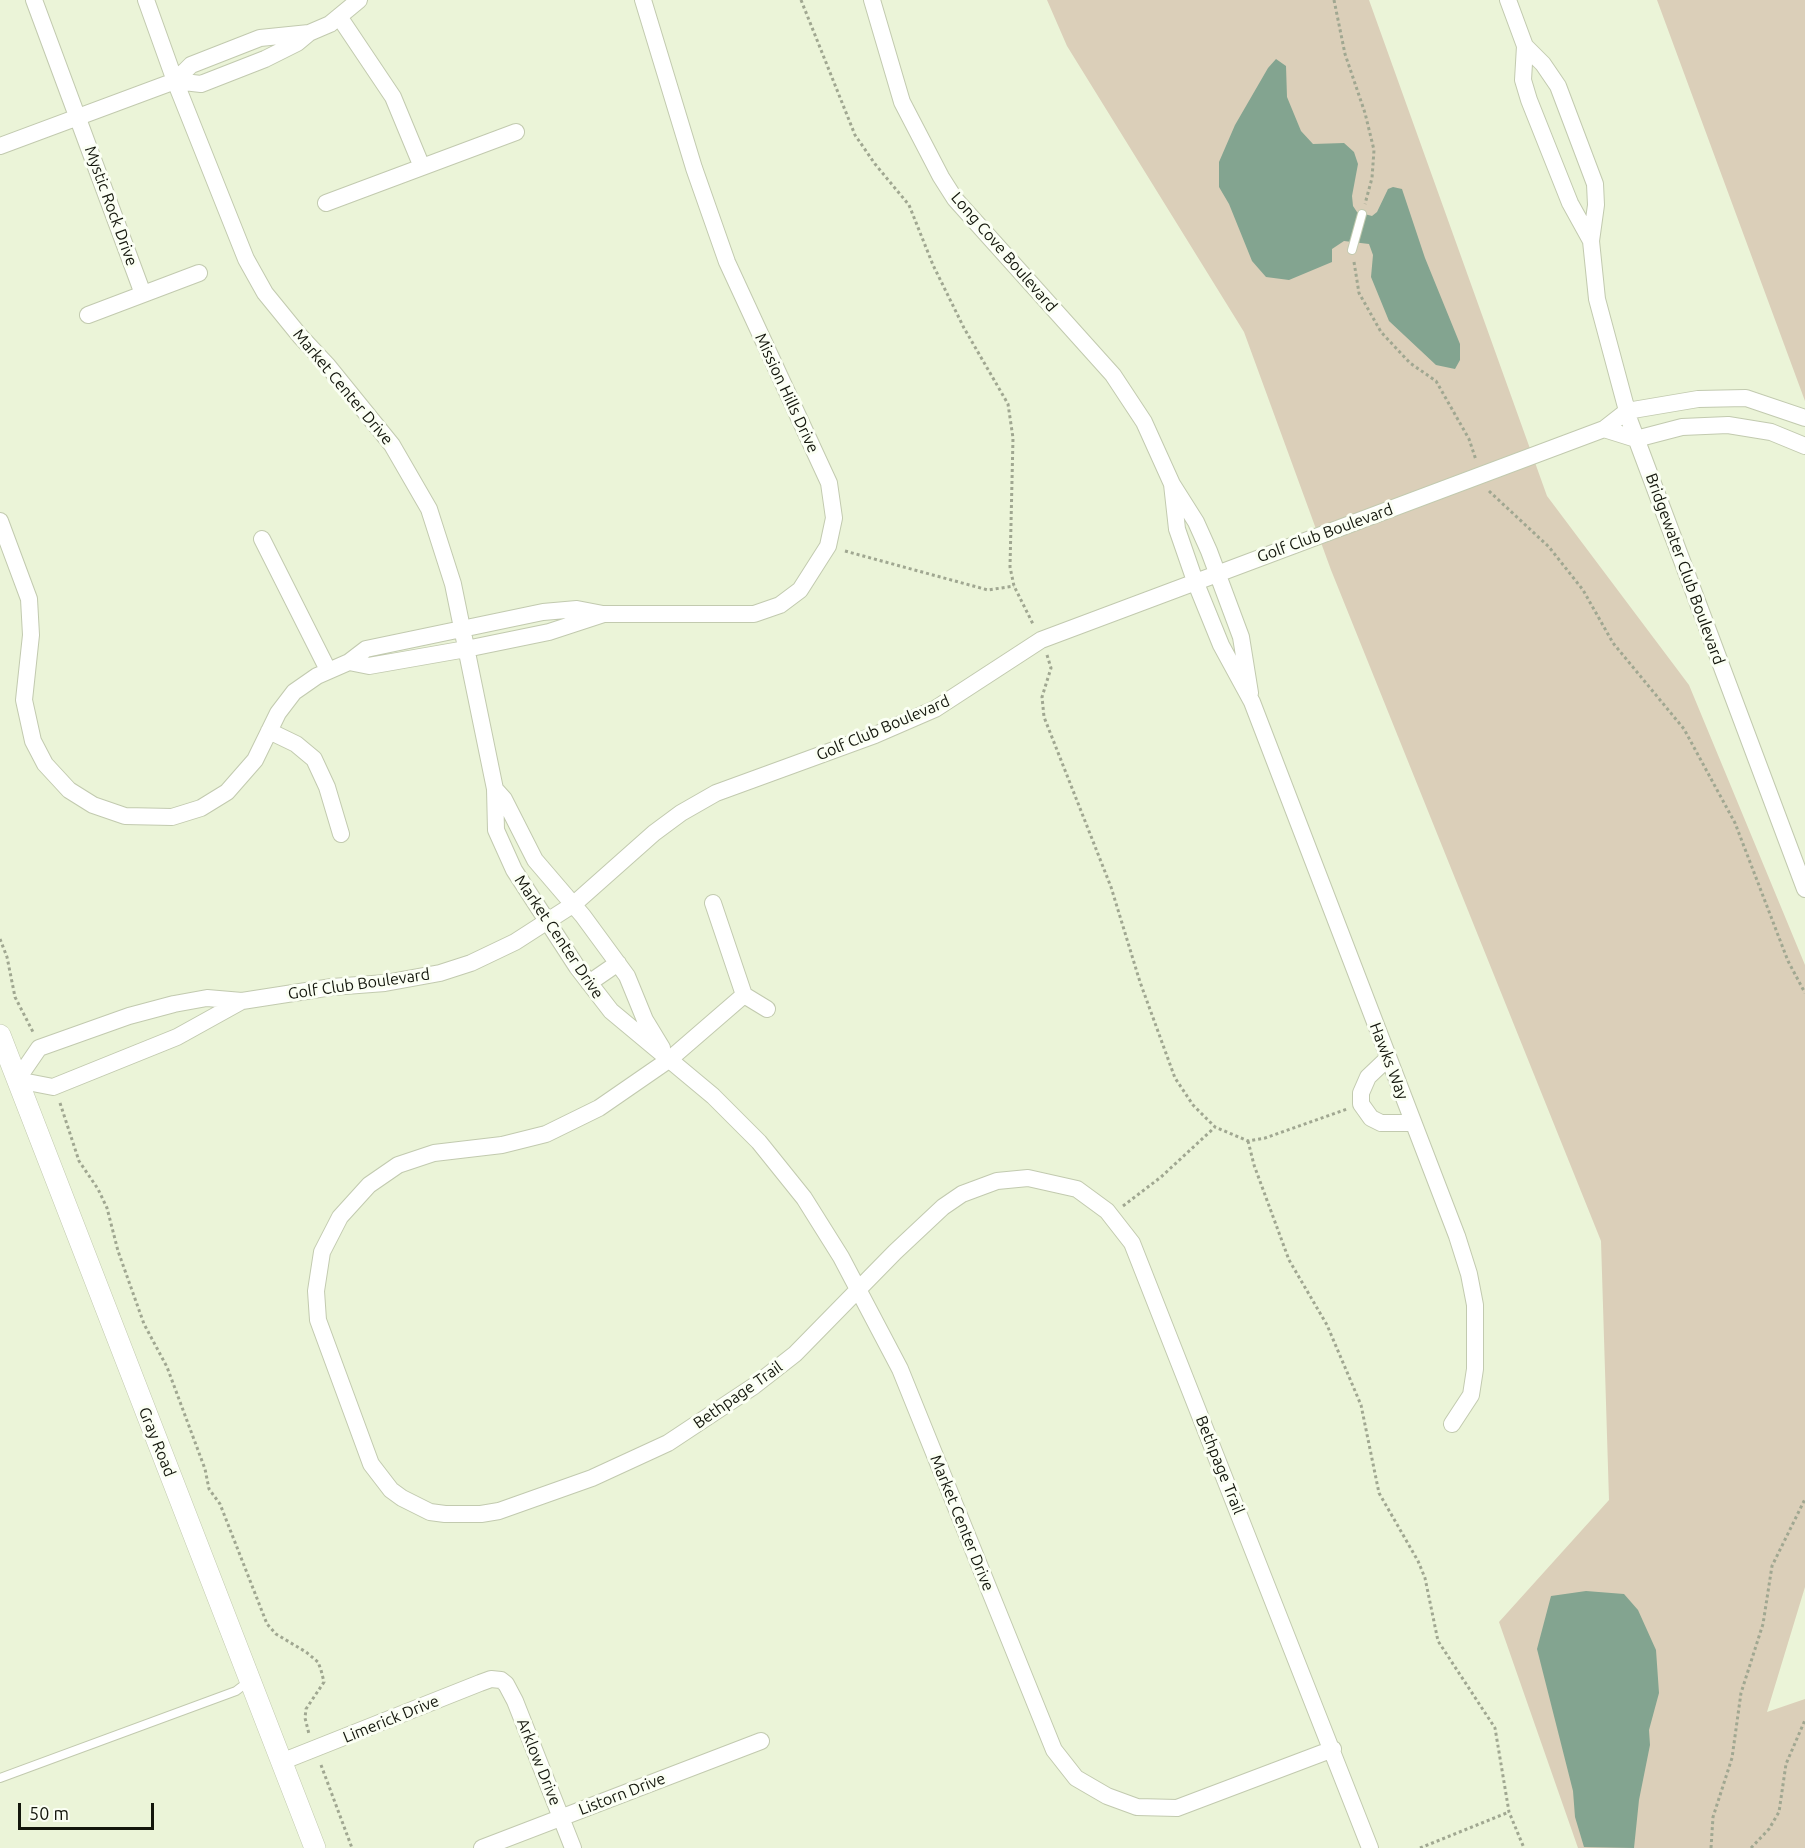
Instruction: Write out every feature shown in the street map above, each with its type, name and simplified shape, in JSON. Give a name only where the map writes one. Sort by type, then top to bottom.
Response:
[{"type":"street","name":"Mystic Rock Drive","points":[[34,0],[143,294]]},
{"type":"street","name":"Market Center Drive","points":[[146,0],[234,235],[266,293],[392,445],[420,490],[446,558],[495,789],[496,830],[503,849],[589,983],[611,1011],[713,1096],[759,1142],[804,1198],[859,1288],[900,1369],[1054,1750],[1076,1778],[1107,1797],[1137,1808],[1177,1808],[1333,1749]]},
{"type":"street","points":[[0,146],[175,81],[201,84],[265,59],[340,18],[359,0]]},
{"type":"street","name":"Mission Hills Drive","points":[[462,628],[563,609],[604,614],[739,616],[767,611],[800,590],[828,546],[834,518],[828,483],[727,262],[694,168],[643,0]]},
{"type":"street","name":"Long Cove Boulevard","points":[[872,0],[902,102],[941,177],[955,199],[1113,375],[1144,422],[1172,484],[1196,522],[1217,573]]},
{"type":"street","name":"Bridgewater Club Boulevard","points":[[1508,0],[1525,46],[1523,81],[1529,100],[1570,203],[1591,241]]},
{"type":"street","points":[[340,18],[393,96],[422,167]]},
{"type":"street","name":"Bridgewater Club Boulevard","points":[[1525,46],[1543,64],[1558,86],[1595,184],[1596,205],[1591,241],[1597,299],[1627,411],[1805,889]]},
{"type":"street","points":[[326,203],[516,132]]},
{"type":"street","points":[[87,315],[199,273]]},
{"type":"street","name":"Golf Club Boulevard","points":[[39,1048],[174,1004],[207,998],[242,1001],[332,987],[385,983],[440,973],[499,950],[574,904],[654,833],[681,813],[716,793],[875,735],[936,709],[1041,640],[1604,429],[1627,411],[1680,401],[1746,398],[1805,418]]},
{"type":"street","points":[[1771,432],[1780,409]]},
{"type":"street","points":[[1604,429],[1636,439],[1682,427],[1704,425],[1749,427],[1771,432],[1805,446]]},
{"type":"street","name":"Long Cove Boulevard","points":[[1172,484],[1177,529],[1195,581]]},
{"type":"street","points":[[0,521],[26,590],[30,609],[31,635],[24,700],[27,722],[42,758],[55,777],[69,790],[93,805],[125,816],[157,818],[186,813],[214,801],[236,784],[255,760],[278,713],[294,692],[328,670],[349,662],[366,649],[462,628]]},
{"type":"street","points":[[262,539],[328,670]]},
{"type":"street","name":"Hawks Way","points":[[1217,573],[1241,637],[1252,702]]},
{"type":"street","name":"Hawks Way","points":[[1195,581],[1221,645],[1252,702],[1457,1236],[1469,1274],[1474,1305],[1475,1369],[1471,1395],[1452,1424]]},
{"type":"street","name":"Mission Hills Drive","points":[[466,650],[549,632],[604,614]]},
{"type":"street","points":[[349,662],[369,666],[466,650]]},
{"type":"street","points":[[269,731],[296,744],[314,759],[327,787],[341,834]]},
{"type":"street","name":"Market Center Drive","points":[[495,789],[504,799],[535,860],[574,904],[618,963],[637,996],[645,1020],[670,1059]]},
{"type":"street","points":[[713,903],[744,995],[767,1009]]},
{"type":"street","points":[[589,983],[618,963]]},
{"type":"street","name":"Bethpage Trail","points":[[744,995],[670,1059],[599,1108],[546,1134],[502,1145],[434,1153],[398,1165],[369,1185],[340,1217],[322,1252],[316,1291],[318,1320],[371,1464],[381,1478],[402,1498],[430,1512],[465,1515],[499,1511],[592,1478],[668,1443],[754,1386],[812,1339],[859,1288],[943,1207],[962,1194],[978,1187],[1012,1179],[1044,1180],[1077,1189],[1095,1200],[1112,1217],[1131,1243],[1333,1749],[1370,1848]]},
{"type":"street","name":"Golf Club Boulevard","points":[[54,1086],[166,1041],[242,1001]]},
{"type":"street","name":"Gray Road","points":[[0,1035],[9,1083],[126,1364],[252,1679],[281,1762],[315,1848]]},
{"type":"street","points":[[9,1083],[39,1048]]},
{"type":"street","points":[[1388,1058],[1368,1077],[1361,1093],[1361,1104],[1371,1118],[1381,1123],[1413,1123]]},
{"type":"street","points":[[9,1083],[54,1086]]},
{"type":"street","name":"Limerick Drive","points":[[281,1762],[480,1683],[491,1679],[501,1680]]},
{"type":"street","name":"Arklow Drive","points":[[501,1680],[511,1691],[573,1848]]},
{"type":"street","name":"Listorn Drive","points":[[482,1848],[761,1741]]},
{"type":"lane","points":[[1352,250],[1362,214]]},
{"type":"lane","points":[[0,1778],[236,1691],[252,1679]]},
{"type":"path","points":[[1334,0],[1345,54],[1365,113],[1374,150],[1372,178],[1362,214]]},
{"type":"path","points":[[1352,250],[1359,293],[1381,332],[1410,363],[1436,381],[1450,402],[1469,439],[1484,485],[1549,547],[1583,590],[1613,643],[1684,729],[1735,823],[1788,962],[1805,993]]},
{"type":"path","points":[[828,546],[988,590],[1014,586]]},
{"type":"path","points":[[0,939],[7,957],[15,997],[32,1027],[39,1048]]},
{"type":"path","points":[[54,1086],[79,1161],[98,1189],[107,1208],[144,1323],[168,1367],[205,1469],[209,1489],[220,1504],[267,1624],[276,1634],[318,1662],[324,1682],[306,1709],[305,1718],[352,1848]]},
{"type":"path","points":[[1112,1217],[1120,1208],[1161,1177],[1215,1127]]},
{"type":"path","points":[[1248,1141],[1254,1165],[1289,1260],[1331,1333],[1361,1405],[1379,1492],[1418,1561],[1425,1578],[1438,1641],[1495,1728],[1509,1812],[1524,1848]]},
{"type":"path","points":[[1711,1848],[1713,1817],[1732,1758],[1741,1693],[1763,1624],[1772,1566],[1805,1499]]},
{"type":"path","points":[[1751,1848],[1769,1828],[1779,1812],[1786,1764],[1805,1720]]},
{"type":"path","points":[[1420,1848],[1509,1812]]},
{"type":"shaded area","points":[[1047,0],[1369,0],[1547,496],[1689,685],[1805,965],[1805,1587],[1767,1712],[1805,1699],[1805,1848],[1578,1848],[1499,1622],[1609,1500],[1601,1241],[1331,570],[1244,332],[1067,46]]},
{"type":"shaded area","points":[[1657,0],[1805,0],[1805,401]]},
{"type":"shaded area","points":[[1276,59],[1286,66],[1287,97],[1301,131],[1313,144],[1344,143],[1354,152],[1358,164],[1352,196],[1353,206],[1357,212],[1372,216],[1377,212],[1388,189],[1393,187],[1402,189],[1425,258],[1460,344],[1460,360],[1455,369],[1436,365],[1389,321],[1371,277],[1373,255],[1369,244],[1344,241],[1332,249],[1332,262],[1289,280],[1266,277],[1252,261],[1229,204],[1219,187],[1219,162],[1235,125],[1268,68]]},
{"type":"shaded area","points":[[1586,1591],[1624,1594],[1638,1610],[1656,1650],[1659,1693],[1649,1730],[1650,1745],[1639,1800],[1634,1848],[1584,1847],[1575,1817],[1573,1791],[1537,1649],[1551,1596]]}]
